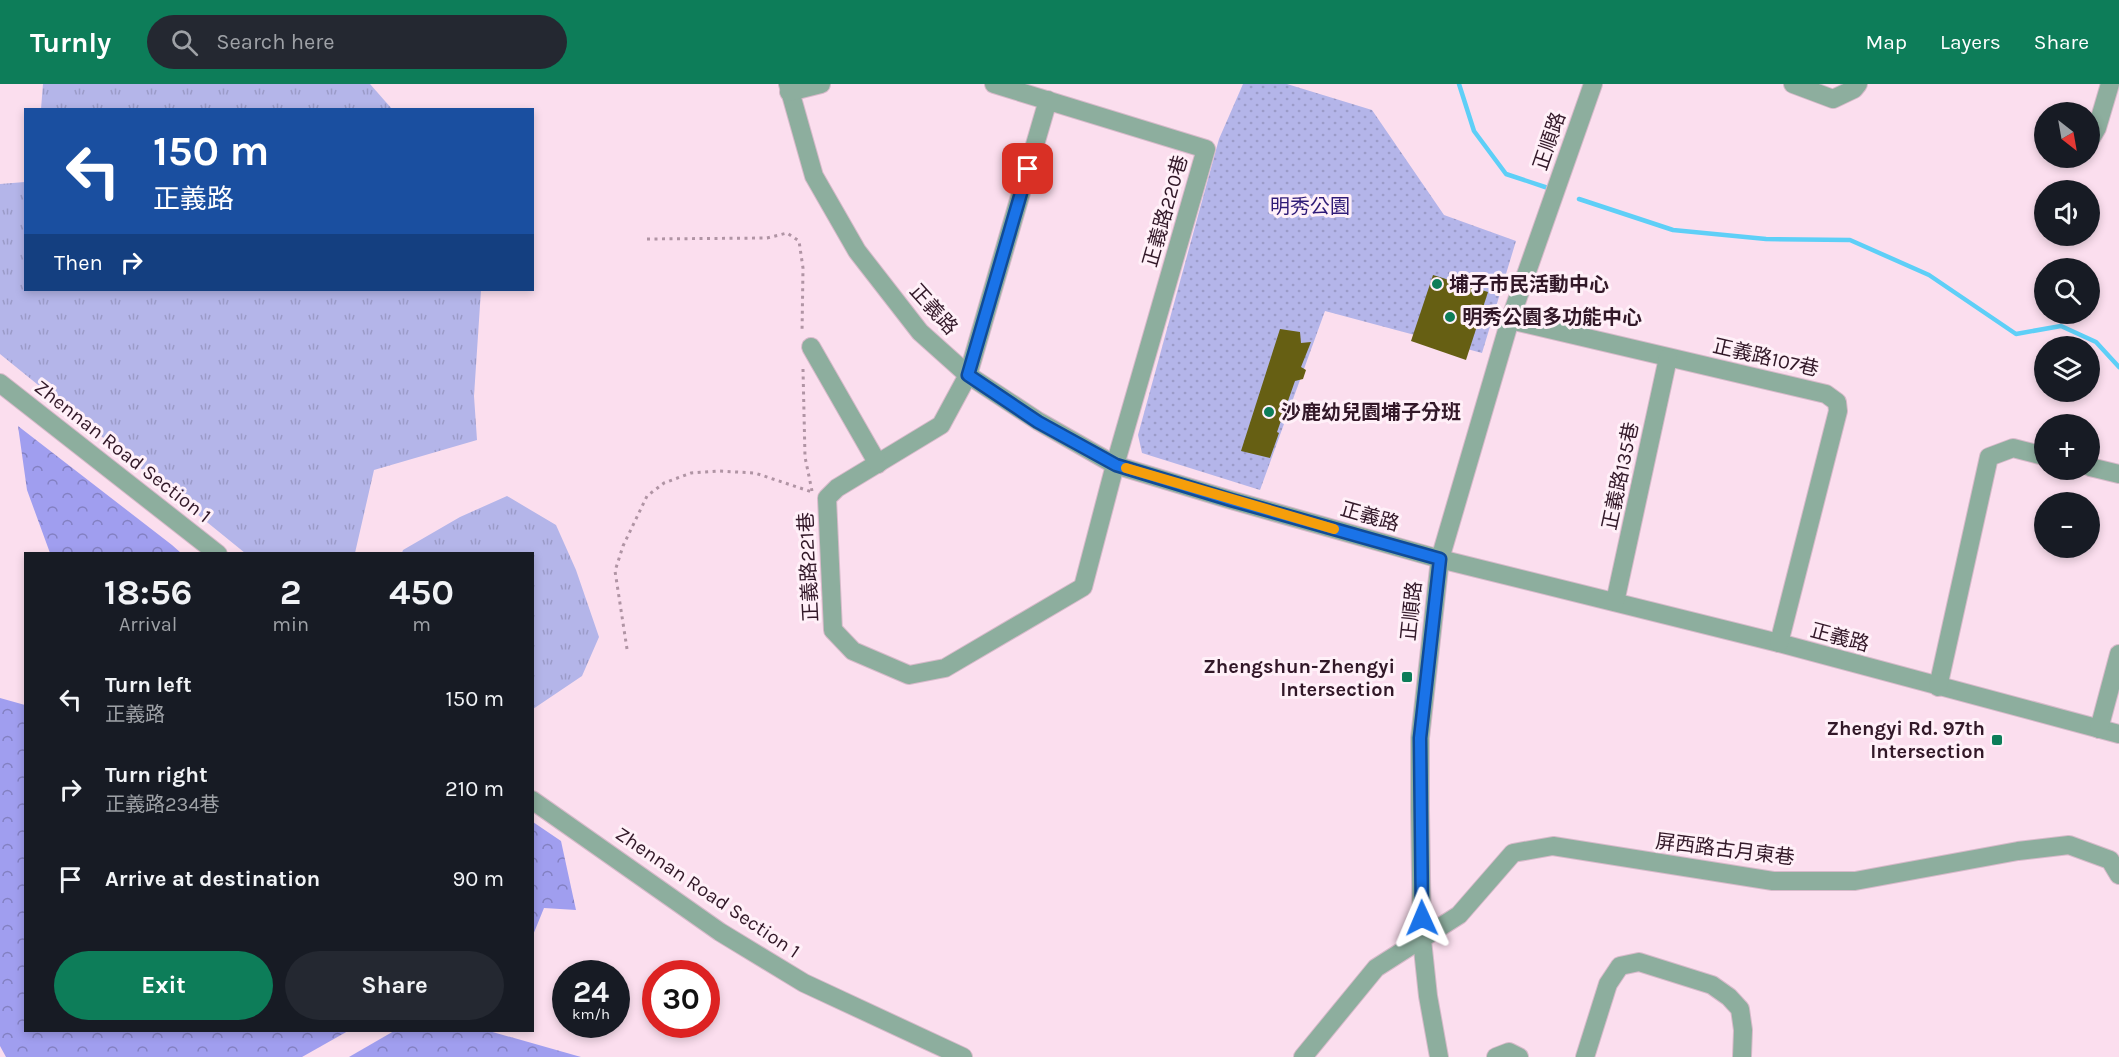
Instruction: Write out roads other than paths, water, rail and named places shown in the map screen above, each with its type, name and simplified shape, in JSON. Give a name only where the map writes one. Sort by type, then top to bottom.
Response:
[{"type":"street","points":[[789,88],[821,84]]},
{"type":"street","name":"正義路220巷","points":[[994,84],[1206,150],[1116,465]]},
{"type":"street","name":"正順路","points":[[1439,1057],[1428,996],[1422,940],[1420,738],[1440,559],[1510,320],[1593,84]]},
{"type":"street","points":[[1793,84],[1833,99],[1854,89],[1858,84]]},
{"type":"street","points":[[2100,118],[2110,84]]},
{"type":"street","name":"正義路","points":[[789,88],[814,176],[857,251],[920,332],[968,375],[1038,422],[1116,465],[1440,559],[1779,643],[2119,734]]},
{"type":"street","name":"正義路221巷","points":[[1048,100],[968,375],[941,425],[837,488],[820,495],[833,630],[853,651],[909,675],[945,669],[1083,587],[1116,465]]},
{"type":"street","name":"正義路107巷","points":[[1510,320],[1826,394],[1837,402],[1838,411],[1779,643]]},
{"type":"street","points":[[807,341],[878,464]]},
{"type":"street","name":"正義路135巷","points":[[1615,602],[1668,358]]},
{"type":"street","name":"Zhennan Road Section 1","points":[[0,383],[215,552]]},
{"type":"street","points":[[1938,687],[1989,457],[2013,448],[2034,453]]},
{"type":"street","points":[[2100,469],[2119,474]]},
{"type":"street","points":[[2099,729],[2119,654]]},
{"type":"street","name":"Zhennan Road Section 1","points":[[534,801],[720,932],[804,983],[963,1057]]},
{"type":"street","name":"屏西路古月東巷","points":[[1303,1057],[1376,968],[1459,915],[1513,853],[1553,846],[1773,881],[1855,881],[2018,851],[2069,845],[2110,860],[2119,875]]},
{"type":"street","points":[[1585,1057],[1608,984],[1620,966],[1639,962],[1712,985],[1729,997],[1740,1010],[1743,1030],[1742,1057]]},
{"type":"street","points":[[1496,1057],[1509,1052],[1519,1057]]},
{"type":"waterway","points":[[1459,84],[1474,131],[1506,174],[1551,189]]},
{"type":"waterway","points":[[1579,199],[1673,230],[1766,239],[1850,240],[1929,275],[2016,334],[2061,326],[2096,342],[2119,367]]},
{"type":"place","name":"埔子市民活動中心","points":[[1437,284]]},
{"type":"place","name":"明秀公園多功能中心","points":[[1450,317]]},
{"type":"place","name":"沙鹿幼兒園埔子分班","points":[[1269,412]]},
{"type":"place","name":"Zhengshun-Zhengyi Intersection","points":[[1407,677]]},
{"type":"place","name":"Zhengyi Rd. 97th Intersection","points":[[1997,740]]},
{"type":"park label","name":"明秀公園","points":[[1310,206]]}]
